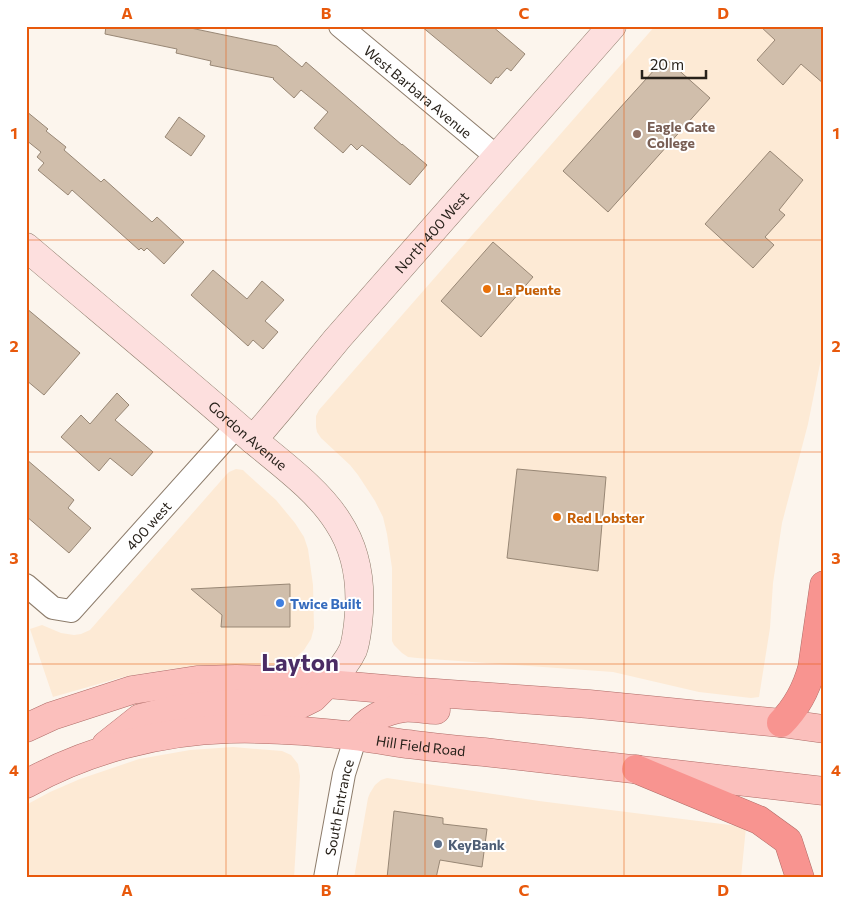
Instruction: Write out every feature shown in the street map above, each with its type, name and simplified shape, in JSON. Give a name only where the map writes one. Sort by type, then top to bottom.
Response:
[{"type":"highway","points":[[781,723],[799,702],[809,679],[824,585]]},
{"type":"highway","points":[[636,769],[759,820],[788,841],[800,878]]},
{"type":"main road","name":"North 400 West","points":[[245,433],[281,407],[337,339],[612,26]]},
{"type":"main road","name":"Gordon Avenue","points":[[26,246],[245,433],[322,500],[331,511],[352,550],[359,589],[358,620],[353,650],[332,680]]},
{"type":"main road","points":[[26,728],[52,716],[132,690],[197,680],[263,679],[332,680],[408,691],[617,707],[824,729]]},
{"type":"main road","points":[[95,754],[140,718],[173,710],[216,705],[301,704],[313,698],[332,680]]},
{"type":"main road","points":[[26,748],[92,702]]},
{"type":"main road","points":[[356,736],[373,719],[394,710],[405,708],[522,717],[617,707]]},
{"type":"main road","name":"Hill Field Road","points":[[26,784],[57,768],[129,743],[205,730],[271,729],[322,732],[416,745],[824,791]]},
{"type":"street","name":"West Barbara Avenue","points":[[340,26],[497,157]]},
{"type":"street","name":"400 west","points":[[26,585],[53,608],[71,610],[245,433]]},
{"type":"street","name":"South Entrance","points":[[325,878],[344,774],[356,736]]},
{"type":"shaded area","points":[[655,26],[824,26],[824,344],[808,424],[782,523],[773,583],[770,628],[759,697],[751,698],[699,692],[613,672],[408,657],[392,641],[392,568],[383,517],[358,475],[321,438],[316,427],[316,416],[319,410]]},
{"type":"shaded area","points":[[236,469],[243,470],[276,500],[304,537],[308,549],[313,585],[314,628],[311,639],[304,650],[294,659],[279,666],[209,666],[171,669],[123,677],[53,697],[30,629],[42,625],[61,633],[74,635],[90,630],[226,475]]},
{"type":"shaded area","points":[[233,747],[282,751],[291,755],[298,764],[300,776],[294,878],[26,878],[26,805],[80,779],[139,759],[190,750]]},
{"type":"shaded area","points":[[387,778],[539,801],[746,827],[741,878],[354,878],[368,798],[375,785]]},
{"type":"building","points":[[106,26],[181,26],[277,46],[302,67],[306,62],[427,165],[410,185],[362,145],[357,150],[351,144],[343,153],[314,128],[328,112],[301,90],[294,98],[274,78],[210,65],[211,61],[176,53],[177,49],[105,34]]},
{"type":"building","points":[[421,26],[492,26],[525,54],[511,71],[507,68],[491,84]]},
{"type":"building","points":[[760,26],[824,26],[824,84],[801,64],[783,85],[757,60],[775,40]]},
{"type":"building","name":"Eagle Gate College","points":[[665,58],[710,98],[608,212],[563,171]]},
{"type":"building","points":[[26,111],[66,147],[64,150],[101,182],[104,179],[152,222],[157,217],[184,242],[164,264],[147,248],[144,251],[141,248],[139,250],[72,190],[68,195],[38,170],[44,163],[37,157],[41,152],[26,140]]},
{"type":"building","points":[[179,117],[205,136],[191,156],[165,137]]},
{"type":"building","points":[[770,151],[803,180],[779,210],[785,215],[765,237],[774,245],[753,268],[705,224]]},
{"type":"building","name":"La Puente","points":[[493,242],[533,277],[481,337],[441,301]]},
{"type":"building","points":[[213,270],[247,299],[262,281],[284,300],[265,321],[278,332],[263,349],[253,340],[248,346],[191,295]]},
{"type":"building","points":[[26,308],[80,353],[44,395],[26,380]]},
{"type":"building","points":[[117,393],[129,405],[115,420],[153,452],[132,476],[110,458],[99,471],[61,437],[81,415],[90,424]]},
{"type":"building","points":[[26,459],[74,500],[68,508],[91,528],[69,553],[26,516]]},
{"type":"building","name":"Red Lobster","points":[[517,469],[606,477],[598,571],[507,558]]},
{"type":"building","points":[[290,584],[290,627],[221,627],[222,615],[191,589]]},
{"type":"building","name":"KeyBank","points":[[394,811],[443,818],[443,824],[487,829],[482,867],[440,860],[436,878],[387,878]]},
{"type":"place","name":"Eagle Gate College","points":[[637,134]]},
{"type":"place","name":"La Puente","points":[[487,289]]},
{"type":"place","name":"Red Lobster","points":[[557,517]]},
{"type":"place","name":"Twice Built","points":[[280,603]]},
{"type":"place","name":"KeyBank","points":[[438,844]]},
{"type":"district","name":"Layton","points":[[300,661]]}]
